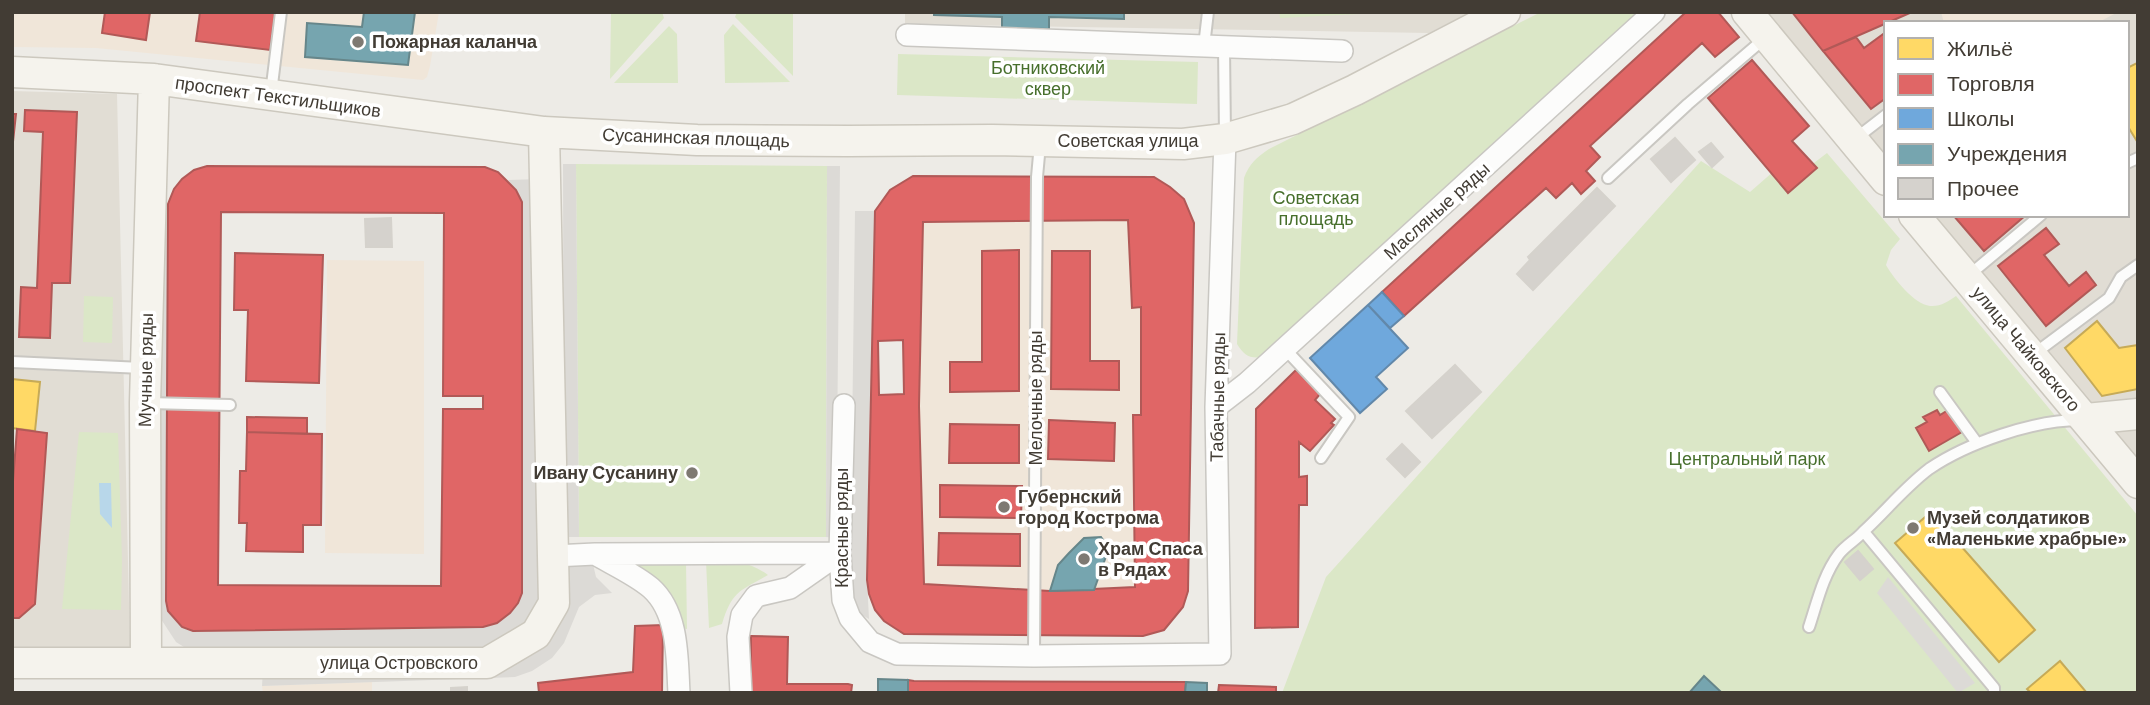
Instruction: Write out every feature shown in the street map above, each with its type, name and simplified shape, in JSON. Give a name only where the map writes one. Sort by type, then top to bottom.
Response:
[{"type":"main road","name":"Советская улица","points":[[848,141],[1183,144],[1225,139],[1293,119],[1474,24],[1505,12]]},
{"type":"main road","points":[[1747,12],[1884,178]]},
{"type":"main road","name":"проспект Текстильщиков","points":[[12,72],[154,79],[544,132]]},
{"type":"main road","name":"Мучные ряды","points":[[145,662],[145,404],[154,79]]},
{"type":"main road","points":[[544,132],[554,556]]},
{"type":"main road","name":"Сусанинская площадь","points":[[544,132],[697,140],[848,141]]},
{"type":"main road","name":"улица Чайковского","points":[[1916,217],[2138,483]]},
{"type":"main road","points":[[2086,419],[2138,414]]},
{"type":"main road","name":"улица Островского","points":[[12,663],[487,663],[536,634],[554,603],[554,556]]},
{"type":"street","name":"Масляные ряды","points":[[1216,407],[1285,349],[1654,12]]},
{"type":"street","points":[[907,35],[1342,51]]},
{"type":"street","name":"Табачные ряды","points":[[1034,656],[1220,654],[1216,407],[1225,139]]},
{"type":"street","name":"Красные ряды","points":[[844,405],[840,553],[843,600],[850,618],[870,642],[897,654],[1034,656]]},
{"type":"street","points":[[554,556],[840,553]]},
{"type":"street","points":[[741,693],[738,637],[742,615],[756,596],[790,588],[840,553]]},
{"type":"street","points":[[595,554],[652,589],[668,610],[676,652],[679,693]]},
{"type":"lane","points":[[270,96],[281,12]]},
{"type":"lane","points":[[1208,12],[1225,139]]},
{"type":"lane","points":[[1608,178],[1767,36]]},
{"type":"lane","points":[[1853,141],[1884,117]]},
{"type":"lane","name":"Мелочные ряды","points":[[1034,656],[1037,188],[1040,141]]},
{"type":"lane","points":[[1966,278],[2039,217]]},
{"type":"lane","points":[[2032,355],[2109,298],[2120,277],[2138,265]]},
{"type":"lane","points":[[1285,349],[1349,417],[1321,458]]},
{"type":"lane","points":[[12,362],[146,369]]},
{"type":"lane","points":[[1940,392],[1977,443]]},
{"type":"lane","points":[[145,404],[230,405]]},
{"type":"lane","points":[[1809,627],[1828,573],[1840,552],[1864,532],[1894,499],[1930,469],[1977,443],[2057,420],[2086,419]]},
{"type":"lane","points":[[1864,532],[1994,688],[1994,693]]},
{"type":"shaded area","points":[[12,12],[439,12],[430,66],[427,77],[423,80],[96,48],[12,47]]},
{"type":"shaded area","points":[[905,12],[1471,12],[1429,33],[905,24]]},
{"type":"shaded area","points":[[1766,12],[2138,12],[2138,399],[2092,404],[1936,217],[2129,217],[2129,21],[1884,21],[1884,155]]},
{"type":"shaded area","points":[[1941,12],[2118,12],[2101,21],[1943,21]]},
{"type":"shaded area","points":[[12,91],[117,94],[130,647],[12,648]]},
{"type":"shaded area","points":[[563,164],[576,164],[579,537],[564,537]]},
{"type":"shaded area","points":[[827,166],[840,166],[836,538],[826,537]]},
{"type":"shaded area","points":[[540,179],[547,593],[529,629],[504,648],[200,657],[176,642],[159,616],[159,203],[168,204],[166,601],[169,611],[182,627],[193,631],[483,627],[497,623],[510,613],[522,593],[522,202],[508,180]]},
{"type":"shaded area","points":[[855,211],[875,211],[867,580],[869,619],[854,610],[850,592]]},
{"type":"shaded area","points":[[1128,220],[1132,307],[1141,307],[1141,415],[1133,416],[1135,587],[1050,591],[924,584],[919,406],[923,222]]},
{"type":"shaded area","points":[[327,260],[424,261],[424,554],[325,553]]},
{"type":"shaded area","points":[[2138,425],[2138,468],[2108,427]]},
{"type":"shaded area","points":[[592,560],[596,577],[612,593],[595,595],[579,607],[564,643],[552,658],[532,671],[515,677],[262,686],[263,670],[522,658],[565,562]]},
{"type":"shaded area","points":[[1888,577],[1975,683],[1958,693],[1877,593]]},
{"type":"shaded area","points":[[372,682],[372,693],[263,693],[262,686]]},
{"type":"green space","points":[[611,12],[662,12],[664,18],[610,79]]},
{"type":"green space","points":[[737,12],[793,14],[793,76],[735,17]]},
{"type":"green space","points":[[1279,12],[1401,12],[1280,18]]},
{"type":"green space","name":"Советская площадь","points":[[1541,12],[1639,12],[1263,357],[1250,357],[1245,353],[1237,344],[1244,178],[1254,161],[1269,149]]},
{"type":"green space","points":[[733,24],[790,82],[725,83],[724,35]]},
{"type":"green space","points":[[669,26],[677,34],[678,83],[614,83]]},
{"type":"green space","name":"Ботниковский сквер","points":[[898,54],[1198,62],[1197,104],[897,95]]},
{"type":"green space","name":"Центральный парк","points":[[1827,153],[1900,239],[1891,250],[1886,265],[1899,284],[1918,301],[1930,306],[1941,305],[1956,296],[2138,516],[2138,693],[1282,693],[1326,577],[1701,161],[1750,192],[1781,165],[1793,179]]},
{"type":"green space","points":[[576,164],[827,166],[826,537],[579,537]]},
{"type":"green space","points":[[84,296],[113,297],[112,343],[83,342]]},
{"type":"green space","points":[[79,432],[118,433],[121,610],[62,609]]},
{"type":"green space","points":[[706,561],[746,564],[768,575],[738,593],[729,605],[722,624],[709,628]]},
{"type":"green space","points":[[686,562],[687,629],[682,628],[632,563]]},
{"type":"water","points":[[99,483],[111,483],[112,528],[100,514]]},
{"type":"building: Жильё","points":[[2137,63],[2138,65],[2138,143],[2129,128],[2129,67]]},
{"type":"building: Жильё","points":[[2097,321],[2119,348],[2138,345],[2138,389],[2102,396],[2065,348]]},
{"type":"building: Жильё","points":[[12,379],[40,382],[35,431],[12,428]]},
{"type":"building: Жильё","points":[[1931,512],[2035,630],[1999,662],[1895,543]]},
{"type":"building: Жильё","points":[[2060,661],[2087,693],[2031,693],[2027,689]]},
{"type":"building: Торговля","points":[[105,12],[150,12],[146,40],[102,33]]},
{"type":"building: Торговля","points":[[200,12],[275,12],[270,50],[196,41]]},
{"type":"building: Торговля","points":[[1686,12],[1718,12],[1739,37],[1715,57],[1702,43],[1590,146],[1600,157],[1586,171],[1595,181],[1581,194],[1572,183],[1556,198],[1546,188],[1404,316],[1382,292]]},
{"type":"building: Торговля","points":[[1792,12],[1912,12],[1891,21],[1884,21],[1884,24],[1823,51]]},
{"type":"building: Торговля","points":[[1884,33],[1884,99],[1871,109],[1823,51],[1856,37],[1864,48]]},
{"type":"building: Торговля","points":[[1752,60],[1809,126],[1792,141],[1817,168],[1788,193],[1708,98]]},
{"type":"building: Торговля","points":[[25,110],[77,112],[70,283],[52,283],[50,338],[19,337],[21,287],[37,288],[43,132],[24,131]]},
{"type":"building: Торговля","points":[[12,114],[16,114],[12,151]]},
{"type":"building: Торговля","points":[[207,166],[485,167],[498,172],[516,190],[522,202],[522,593],[510,613],[497,623],[483,627],[193,631],[182,627],[168,611],[168,204],[174,189],[194,170]],"holes":[[[221,212],[444,213],[443,396],[483,396],[483,409],[443,409],[441,586],[218,585]]]},
{"type":"building: Торговля","points":[[913,176],[1154,177],[1184,199],[1194,223],[1188,591],[1183,607],[1164,630],[1143,636],[904,634],[884,621],[875,610],[867,580],[875,211],[890,190]],"holes":[[[1128,220],[1132,308],[1141,307],[1141,415],[1133,415],[1135,587],[1050,591],[924,584],[919,406],[923,222]]]},
{"type":"building: Торговля","points":[[1955,217],[2024,217],[1984,251]]},
{"type":"building: Торговля","points":[[2046,228],[2059,244],[2044,255],[2069,286],[2086,272],[2096,285],[2046,326],[1998,266]]},
{"type":"building: Торговля","points":[[1019,250],[1019,391],[950,392],[950,362],[982,362],[982,251]]},
{"type":"building: Торговля","points":[[1052,251],[1090,251],[1090,361],[1119,361],[1119,390],[1051,389]]},
{"type":"building: Торговля","points":[[235,253],[323,255],[319,383],[246,381],[248,310],[234,310]]},
{"type":"building: Торговля","points":[[903,340],[904,394],[879,395],[878,341]]},
{"type":"building: Торговля","points":[[1296,370],[1320,394],[1315,400],[1335,419],[1331,423],[1334,425],[1310,451],[1299,442],[1299,477],[1307,476],[1307,505],[1299,505],[1298,627],[1255,628],[1256,409]]},
{"type":"building: Торговля","points":[[1937,410],[1940,415],[1948,410],[1962,432],[1929,451],[1916,428],[1927,422],[1923,417]]},
{"type":"building: Торговля","points":[[247,417],[307,418],[307,434],[247,432]]},
{"type":"building: Торговля","points":[[1049,420],[1115,423],[1114,461],[1048,459]]},
{"type":"building: Торговля","points":[[950,424],[1019,425],[1019,463],[949,463]]},
{"type":"building: Торговля","points":[[17,429],[47,433],[35,604],[19,618],[12,618],[12,494]]},
{"type":"building: Торговля","points":[[247,432],[322,434],[321,525],[303,525],[303,552],[246,551],[247,523],[239,523],[240,471],[246,471]]},
{"type":"building: Торговля","points":[[940,485],[1022,486],[1021,518],[940,517]]},
{"type":"building: Торговля","points":[[939,533],[1020,534],[1020,566],[938,565]]},
{"type":"building: Торговля","points":[[663,625],[662,693],[539,693],[538,683],[633,672],[635,626]]},
{"type":"building: Торговля","points":[[751,636],[788,637],[787,684],[848,684],[852,685],[851,693],[751,693]]},
{"type":"building: Торговля","points":[[908,680],[1186,682],[1185,693],[908,693]]},
{"type":"building: Торговля","points":[[1219,685],[1276,687],[1276,693],[1218,693]]},
{"type":"building: Школы","points":[[1382,292],[1404,316],[1390,328],[1368,305]]},
{"type":"building: Школы","points":[[1368,305],[1408,348],[1376,377],[1387,389],[1360,413],[1310,358]]},
{"type":"building: Учреждения","name":"Пожарная каланча","points":[[364,12],[415,12],[408,65],[305,57],[307,23],[362,27]]},
{"type":"building: Учреждения","points":[[934,12],[1124,12],[1124,19],[1049,17],[1049,29],[1002,28],[1002,17],[934,15]]},
{"type":"building: Учреждения","name":"Храм Спаса в Рядах","points":[[1101,537],[1109,548],[1094,590],[1050,591],[1058,565],[1069,553],[1084,538]]},
{"type":"building: Учреждения","points":[[1704,676],[1720,691],[1689,693]]},
{"type":"building: Учреждения","points":[[878,679],[908,680],[908,693],[878,693]]},
{"type":"building: Учреждения","points":[[1186,682],[1207,683],[1207,693],[1185,693]]},
{"type":"building: Прочее","points":[[1675,138],[1695,160],[1671,182],[1651,159]]},
{"type":"building: Прочее","points":[[1711,143],[1723,157],[1712,167],[1699,152]]},
{"type":"building: Прочее","points":[[1597,188],[1615,206],[1533,290],[1517,274],[1530,260],[1528,257]]},
{"type":"building: Прочее","points":[[391,218],[392,247],[366,247],[365,219]]},
{"type":"building: Прочее","points":[[1455,365],[1481,392],[1432,438],[1406,411]]},
{"type":"building: Прочее","points":[[1402,444],[1420,462],[1405,477],[1387,459]]},
{"type":"building: Прочее","points":[[1858,551],[1873,569],[1860,580],[1845,562]]},
{"type":"building: Прочее","points":[[467,687],[467,693],[451,693],[451,688]]},
{"type":"place","name":"Пожарная каланча","points":[[358,42]]},
{"type":"place","name":"Ивану Сусанину","points":[[692,473]]},
{"type":"place","name":"Губернский город Кострома","points":[[1004,507]]},
{"type":"place","name":"Музей солдатиков «Маленькие храбрые»","points":[[1913,528]]},
{"type":"place","name":"Храм Спаса в Рядах","points":[[1084,559]]}]
